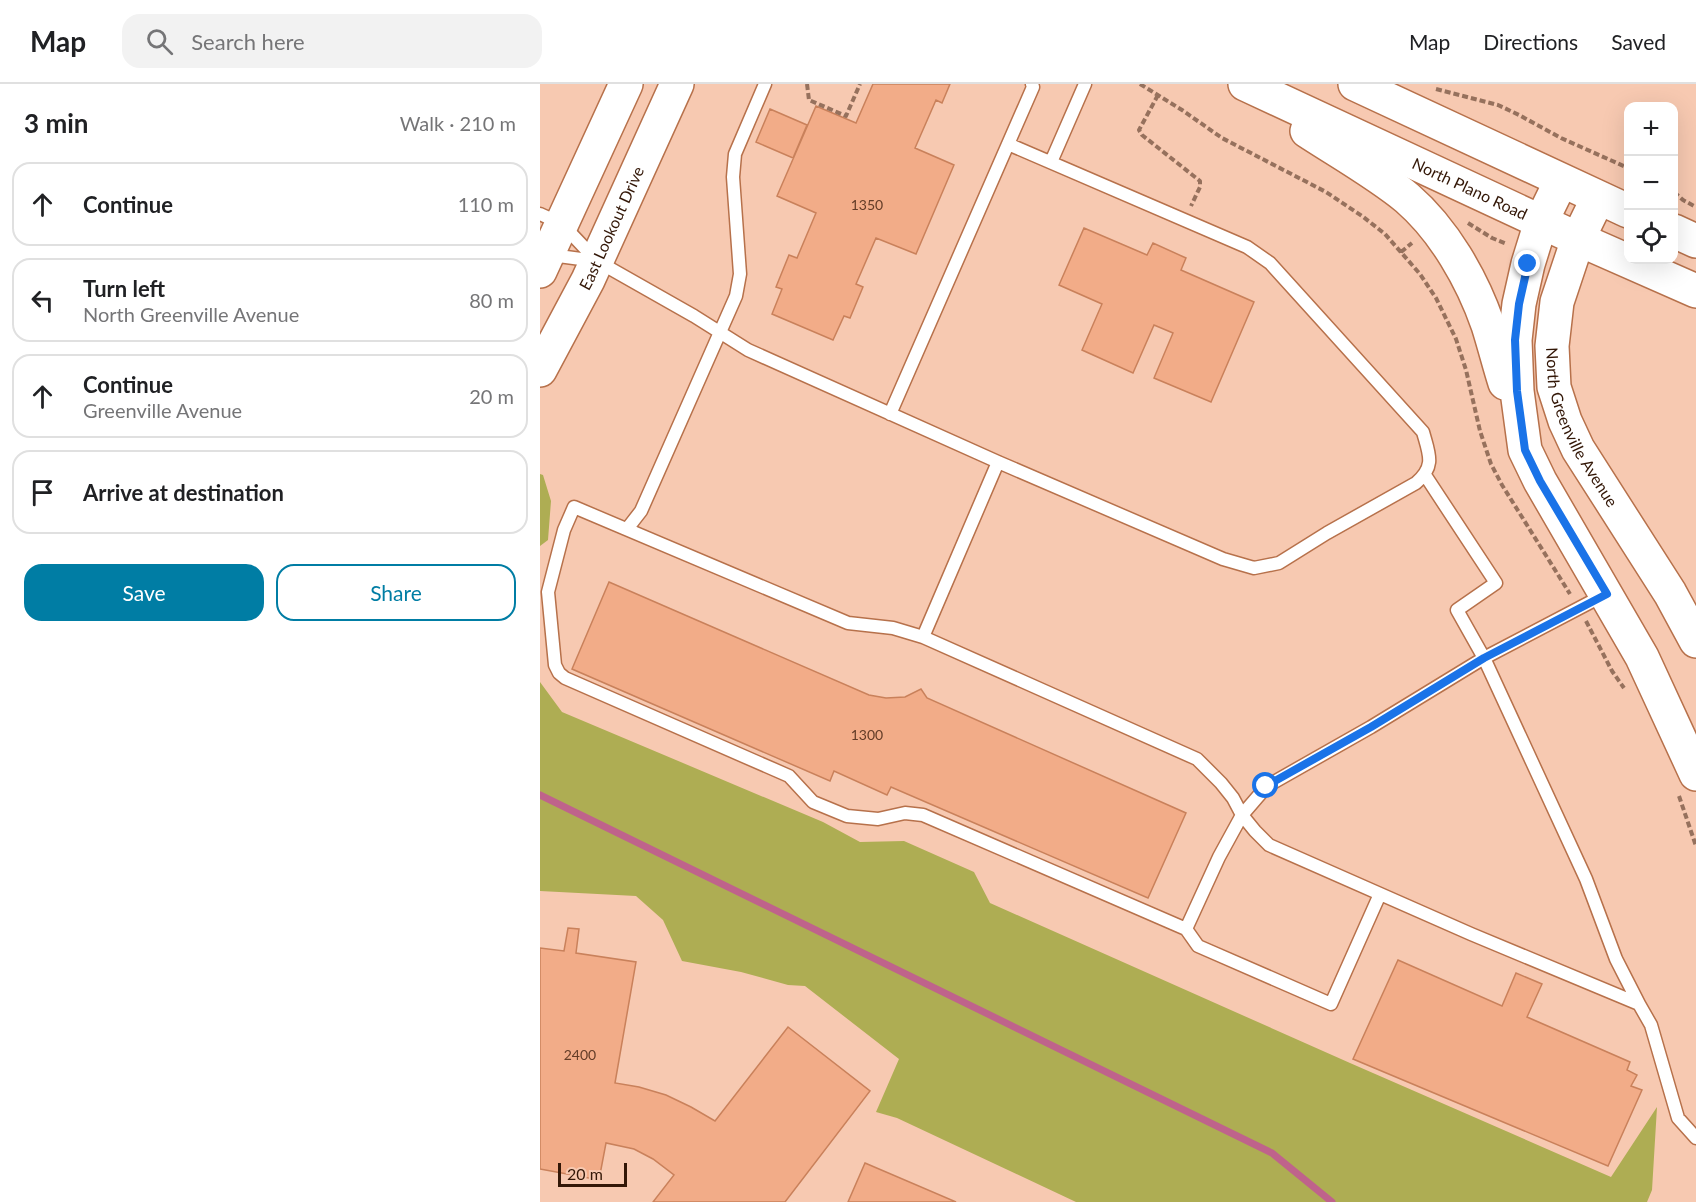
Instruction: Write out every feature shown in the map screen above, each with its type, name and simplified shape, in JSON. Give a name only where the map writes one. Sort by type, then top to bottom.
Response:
[{"type":"main road","points":[[543,259],[551,219],[626,84]]},
{"type":"main road","name":"East Lookout Drive","points":[[540,370],[597,261],[677,84]]},
{"type":"main road","points":[[1236,84],[1399,193],[1433,225],[1447,243],[1488,324],[1525,450],[1593,600],[1642,657],[1686,781]]},
{"type":"main road","name":"North Plano Road","points":[[1245,84],[1578,239],[1696,291]]},
{"type":"main road","points":[[1355,84],[1627,210]]},
{"type":"main road","points":[[1525,450],[1517,391],[1515,340],[1519,304],[1541,222],[1561,181]]},
{"type":"main road","name":"North Greenville Avenue","points":[[1598,198],[1578,239],[1557,302],[1552,346],[1554,387],[1565,421],[1578,449],[1670,593],[1696,641]]},
{"type":"main road","points":[[1678,233],[1696,241]]},
{"type":"lane","points":[[627,529],[641,512],[736,296],[740,274],[733,177],[735,154],[765,84]]},
{"type":"lane","points":[[890,414],[1033,87],[1032,84]]},
{"type":"lane","points":[[1051,162],[1085,84]]},
{"type":"lane","points":[[551,219],[597,261],[694,316],[748,350],[998,462],[1223,559],[1254,568],[1279,563],[1425,476],[1431,460],[1423,432],[1270,263],[1247,247],[1008,144]]},
{"type":"lane","points":[[543,259],[597,261]]},
{"type":"lane","points":[[923,637],[998,462]]},
{"type":"lane","points":[[1425,476],[1496,583],[1457,610],[1484,658],[1586,879],[1616,959],[1652,1025],[1678,1118],[1696,1138]]},
{"type":"lane","points":[[1380,894],[1331,1004],[1198,946],[1186,929],[922,815],[905,813],[878,819],[847,816],[813,802],[789,776],[565,678],[559,673],[555,665],[548,592],[564,530],[574,507],[848,623],[893,628],[923,637],[1197,759],[1233,798],[1242,815],[1269,845],[1639,1004]]},
{"type":"lane","points":[[1186,929],[1219,857],[1242,815],[1266,786],[1371,727],[1484,658],[1593,600]]},
{"type":"path","points":[[807,84],[809,100],[846,116],[860,84]]},
{"type":"path","points":[[1140,84],[1236,146],[1326,192],[1362,216],[1385,234],[1420,274],[1436,298],[1456,339],[1491,464],[1502,485],[1593,600],[1601,647],[1612,671],[1626,690]]},
{"type":"path","points":[[1430,87],[1498,105],[1561,138],[1624,166]]},
{"type":"path","points":[[1158,95],[1139,130],[1142,135],[1200,181],[1200,187],[1191,207]]},
{"type":"path","points":[[1678,196],[1696,207]]},
{"type":"path","points":[[1460,220],[1492,238],[1515,246]]},
{"type":"path","points":[[1686,781],[1696,846]]},
{"type":"shaded area","points":[[540,474],[543,475],[551,501],[548,540],[540,546]]},
{"type":"shaded area","points":[[540,682],[562,712],[823,822],[860,842],[904,841],[974,872],[990,903],[1611,1177],[1657,1107],[1652,1190],[1647,1202],[1076,1202],[897,1118],[876,1112],[899,1059],[805,986],[788,985],[741,972],[682,961],[663,920],[636,896],[540,891]]},
{"type":"building","points":[[873,84],[950,84],[942,103],[936,100],[915,148],[954,165],[916,254],[876,238],[856,284],[863,287],[850,318],[844,316],[833,340],[772,314],[782,289],[776,287],[789,255],[797,258],[816,213],[777,196],[816,106],[856,123]]},
{"type":"building","points":[[770,109],[807,125],[793,158],[756,142]]},
{"type":"building","points":[[1084,228],[1147,255],[1153,243],[1186,258],[1181,270],[1254,302],[1211,402],[1154,378],[1173,333],[1154,325],[1133,373],[1082,350],[1102,304],[1059,285]]},
{"type":"building","points":[[609,582],[869,695],[886,698],[905,697],[921,689],[927,698],[1186,813],[1148,898],[891,787],[887,795],[834,771],[830,781],[572,669]]},
{"type":"building","points":[[568,928],[579,929],[576,953],[636,962],[615,1083],[666,1095],[715,1121],[788,1027],[870,1091],[785,1202],[653,1202],[674,1175],[653,1159],[634,1149],[606,1143],[599,1180],[540,1169],[540,948],[564,951]]},
{"type":"building","points":[[1398,960],[1502,1006],[1516,973],[1542,984],[1527,1017],[1630,1062],[1627,1070],[1637,1075],[1631,1086],[1642,1090],[1608,1166],[1353,1059]]},
{"type":"building","points":[[865,1163],[956,1202],[848,1202]]},
{"type":"waterway","points":[[540,795],[1272,1153],[1332,1202]]},
{"type":"route","points":[[1266,786],[1371,727],[1484,658],[1607,594],[1540,481],[1525,450],[1517,391],[1515,340],[1519,304],[1528,264]]}]
